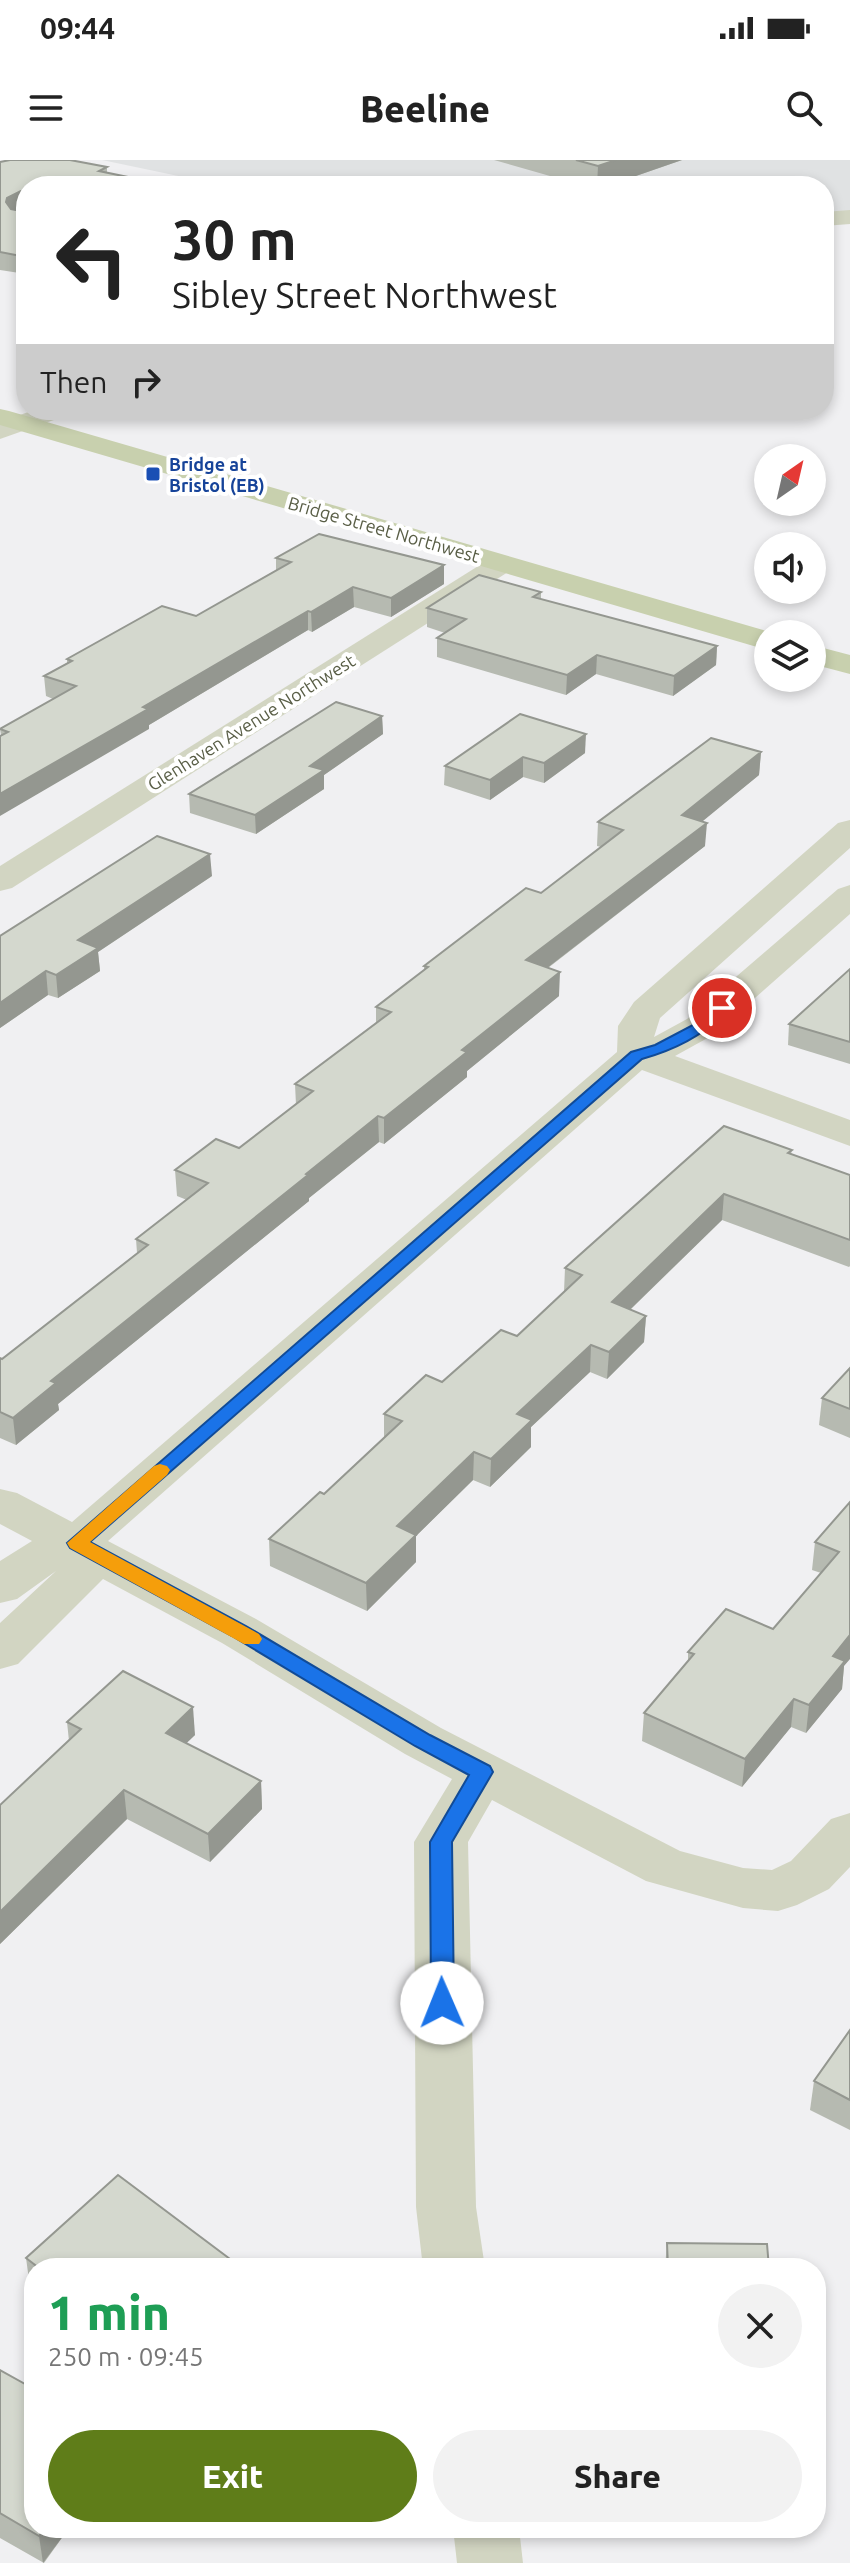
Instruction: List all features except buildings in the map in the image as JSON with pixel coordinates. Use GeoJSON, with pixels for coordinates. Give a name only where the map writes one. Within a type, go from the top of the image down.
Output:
{"type":"FeatureCollection","features":[{"type":"Feature","properties":{"kind":"main road","name":"Bridge Street Northwest"},"geometry":{"type":"LineString","coordinates":[[7,424],[754,637]]}},
{"type":"Feature","properties":{"kind":"main road"},"geometry":{"type":"LineString","coordinates":[[826,658],[850,665]]}},
{"type":"Feature","properties":{"kind":"street","name":"Glenhaven Avenue Northwest"},"geometry":{"type":"LineString","coordinates":[[0,881],[501,564]]}},
{"type":"Feature","properties":{"kind":"street"},"geometry":{"type":"LineString","coordinates":[[636,1055],[634,1038],[637,1022],[647,1010],[850,830]]}},
{"type":"Feature","properties":{"kind":"street"},"geometry":{"type":"LineString","coordinates":[[0,1587],[55,1547],[77,1543],[636,1055],[660,1049],[700,1027],[850,896]]}},
{"type":"Feature","properties":{"kind":"street"},"geometry":{"type":"LineString","coordinates":[[636,1055],[850,1134]]}},
{"type":"Feature","properties":{"kind":"street"},"geometry":{"type":"LineString","coordinates":[[0,1504],[239,1631],[423,1741],[665,1867],[743,1888],[778,1891],[810,1875],[850,1833]]}},
{"type":"Feature","properties":{"kind":"street"},"geometry":{"type":"LineString","coordinates":[[0,1652],[81,1575],[77,1543]]}},
{"type":"Feature","properties":{"kind":"street"},"geometry":{"type":"LineString","coordinates":[[453,2258],[446,2207],[441,1842],[482,1772]]}},
{"type":"Feature","properties":{"kind":"street"},"geometry":{"type":"LineString","coordinates":[[487,2538],[490,2563]]}},
{"type":"Feature","properties":{"kind":"shaded area"},"geometry":{"type":"Polygon","coordinates":[[[102,160],[850,160],[850,212],[834,213],[834,176],[178,176],[102,160]]]}},
{"type":"Feature","properties":{"kind":"slow traffic"},"geometry":{"type":"LineString","coordinates":[[160,1470],[77,1543],[251,1639]]}},
{"type":"Feature","properties":{"kind":"place","name":"Bridge at Bristol (EB)"},"geometry":{"type":"Point","coordinates":[153,474]}},
{"type":"Feature","properties":{"kind":"route"},"geometry":{"type":"LineString","coordinates":[[442,2003],[441,1842],[482,1772],[423,1741],[239,1631],[77,1543],[636,1055],[660,1049],[700,1027],[722,1008]]}}]}
